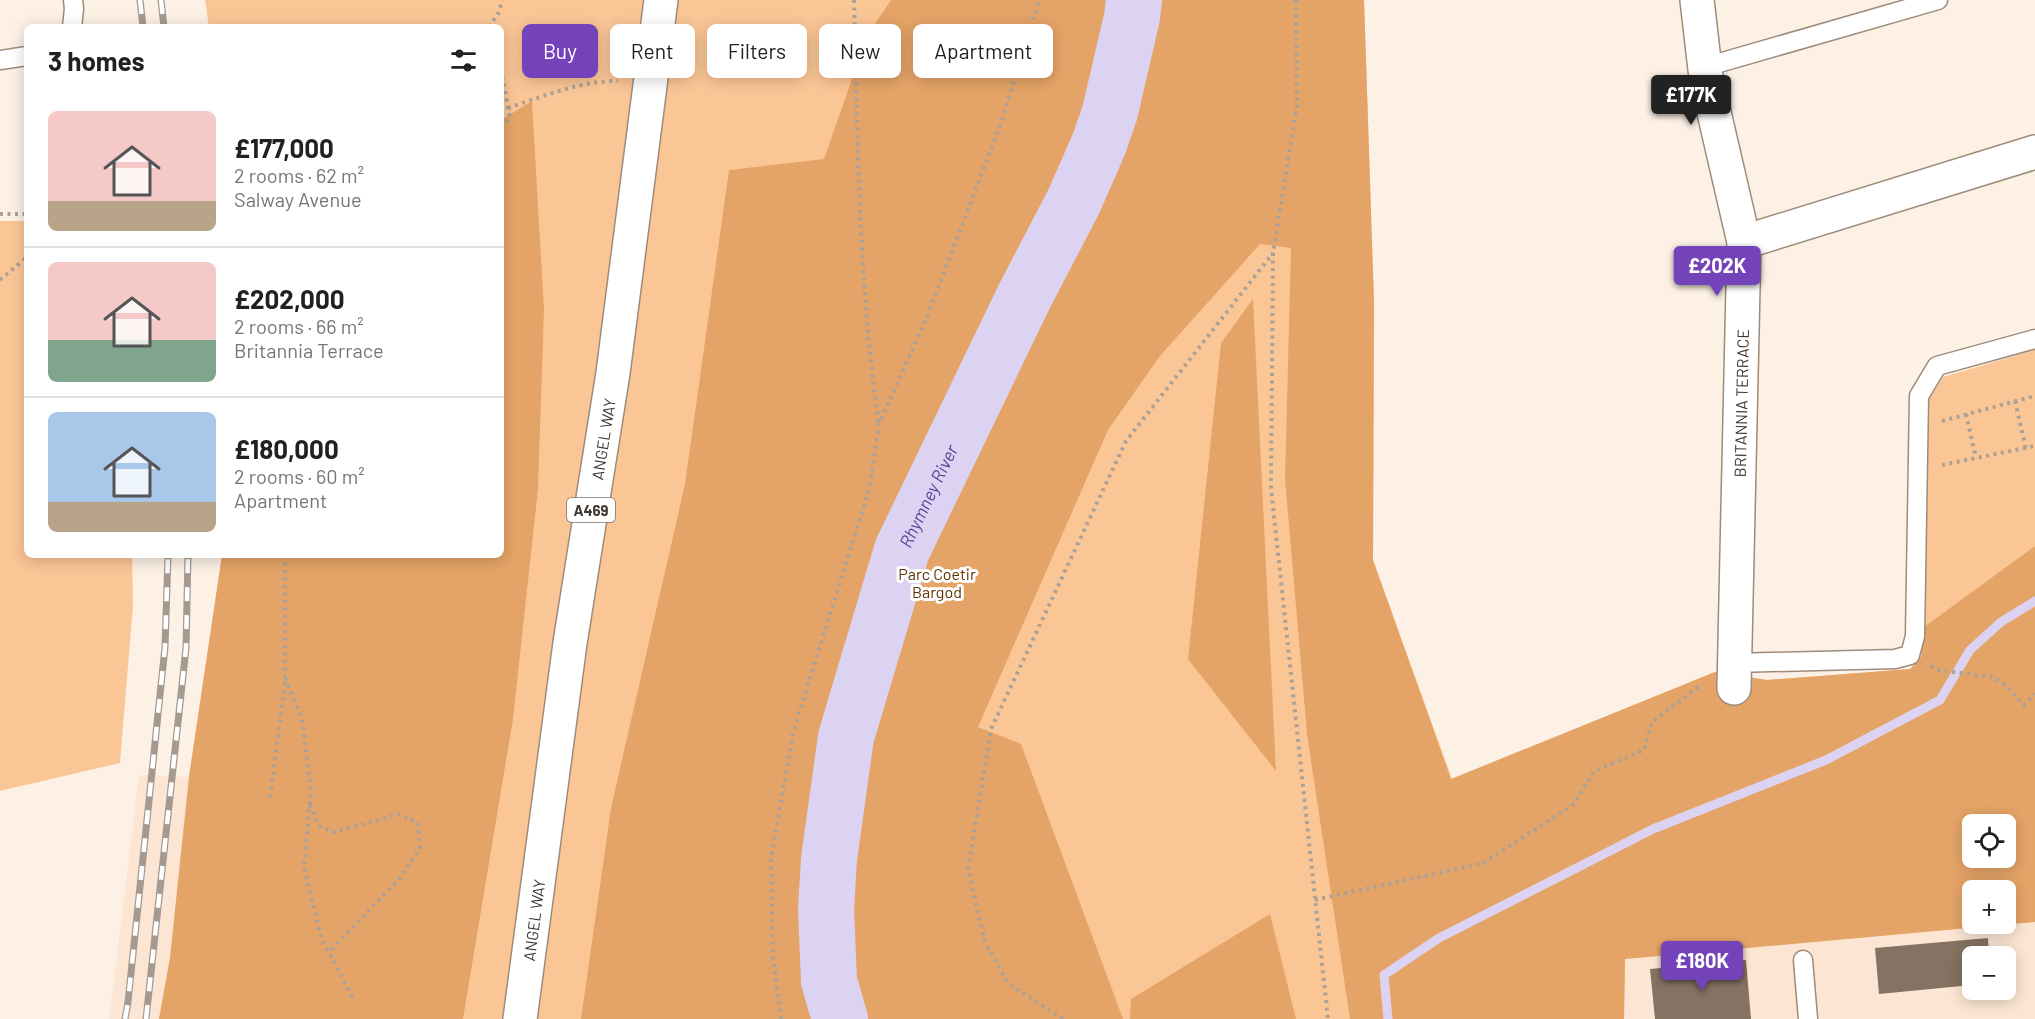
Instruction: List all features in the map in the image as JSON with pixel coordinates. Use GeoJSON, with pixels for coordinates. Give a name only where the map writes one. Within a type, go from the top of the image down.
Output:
{"type":"FeatureCollection","features":[{"type":"Feature","properties":{"kind":"main road","name":"ANGEL WAY"},"geometry":{"type":"LineString","coordinates":[[520,1019],[570,643],[614,362],[661,0]]}},
{"type":"Feature","properties":{"kind":"main road","name":"BRITANNIA TERRACE"},"geometry":{"type":"LineString","coordinates":[[1697,0],[1705,67],[1744,242],[1726,676]]}},
{"type":"Feature","properties":{"kind":"main road"},"geometry":{"type":"LineString","coordinates":[[1744,242],[2035,152]]}},
{"type":"Feature","properties":{"kind":"lane"},"geometry":{"type":"LineString","coordinates":[[72,24],[73,0]]}},
{"type":"Feature","properties":{"kind":"lane"},"geometry":{"type":"LineString","coordinates":[[1705,67],[1938,0]]}},
{"type":"Feature","properties":{"kind":"lane"},"geometry":{"type":"LineString","coordinates":[[0,60],[24,56]]}},
{"type":"Feature","properties":{"kind":"lane"},"geometry":{"type":"LineString","coordinates":[[1726,676],[1895,659],[1910,655],[1915,636],[1919,396],[1937,366],[2035,339]]}},
{"type":"Feature","properties":{"kind":"lane"},"geometry":{"type":"LineString","coordinates":[[1803,960],[1809,1019]]}},
{"type":"Feature","properties":{"kind":"path"},"geometry":{"type":"LineString","coordinates":[[492,24],[500,12],[502,0]]}},
{"type":"Feature","properties":{"kind":"path"},"geometry":{"type":"LineString","coordinates":[[854,0],[860,226],[872,372],[879,424]]}},
{"type":"Feature","properties":{"kind":"path"},"geometry":{"type":"LineString","coordinates":[[781,1019],[772,957],[771,858],[794,729],[869,490],[879,424],[927,317],[1001,123],[1040,0]]}},
{"type":"Feature","properties":{"kind":"path"},"geometry":{"type":"LineString","coordinates":[[1296,0],[1298,105],[1273,253],[1271,488],[1328,1019]]}},
{"type":"Feature","properties":{"kind":"path"},"geometry":{"type":"LineString","coordinates":[[508,108],[566,89],[606,81],[651,81]]}},
{"type":"Feature","properties":{"kind":"path"},"geometry":{"type":"LineString","coordinates":[[504,86],[510,118],[504,123]]}},
{"type":"Feature","properties":{"kind":"path"},"geometry":{"type":"LineString","coordinates":[[0,214],[24,214]]}},
{"type":"Feature","properties":{"kind":"path"},"geometry":{"type":"LineString","coordinates":[[1063,1019],[1008,983],[985,942],[969,870],[991,729],[1126,441],[1273,253]]}},
{"type":"Feature","properties":{"kind":"path"},"geometry":{"type":"LineString","coordinates":[[0,280],[24,260]]}},
{"type":"Feature","properties":{"kind":"path"},"geometry":{"type":"LineString","coordinates":[[1917,425],[1926,425],[2035,396]]}},
{"type":"Feature","properties":{"kind":"path"},"geometry":{"type":"LineString","coordinates":[[2015,401],[2026,449]]}},
{"type":"Feature","properties":{"kind":"path"},"geometry":{"type":"LineString","coordinates":[[1966,414],[1976,458]]}},
{"type":"Feature","properties":{"kind":"path"},"geometry":{"type":"LineString","coordinates":[[1917,468],[2035,446]]}},
{"type":"Feature","properties":{"kind":"path"},"geometry":{"type":"LineString","coordinates":[[270,797],[285,678],[285,558]]}},
{"type":"Feature","properties":{"kind":"path"},"geometry":{"type":"LineString","coordinates":[[1937,670],[1993,677],[2008,687],[2024,705],[2035,694]]}},
{"type":"Feature","properties":{"kind":"path"},"geometry":{"type":"LineString","coordinates":[[1315,900],[1483,862],[1574,804],[1594,771],[1644,750],[1652,722],[1726,676]]}},
{"type":"Feature","properties":{"kind":"path"},"geometry":{"type":"LineString","coordinates":[[285,678],[302,719],[311,791],[304,867],[321,937],[353,998]]}},
{"type":"Feature","properties":{"kind":"path"},"geometry":{"type":"LineString","coordinates":[[310,805],[319,826],[334,831],[399,814],[418,823],[420,848],[400,878],[329,952]]}},
{"type":"Feature","properties":{"kind":"shaded area"},"geometry":{"type":"Polygon","coordinates":[[[139,775],[189,777],[170,958],[159,1019],[109,1019],[139,775]]]}},
{"type":"Feature","properties":{"kind":"shaded area"},"geometry":{"type":"Polygon","coordinates":[[[2035,922],[2035,1019],[1624,1019],[1625,959],[1962,929],[1962,934],[2016,934],[2016,924],[2035,922]]]}},
{"type":"Feature","properties":{"kind":"green space","name":"Parc Coetir Bargod"},"geometry":{"type":"Polygon","coordinates":[[[205,0],[1364,0],[1374,303],[1373,560],[1452,779],[1715,672],[1767,680],[1911,669],[1921,657],[1924,627],[1926,405],[1943,377],[2035,350],[2035,922],[2016,924],[2016,880],[1962,880],[1962,929],[1625,959],[1624,1019],[159,1019],[170,958],[189,777],[222,558],[504,558],[504,24],[209,24],[205,0]]]}},
{"type":"Feature","properties":{"kind":"green space"},"geometry":{"type":"Polygon","coordinates":[[[891,0],[1364,0],[1374,303],[1373,560],[1451,779],[1715,672],[1767,680],[1910,669],[1921,657],[1924,627],[2035,546],[2035,922],[2016,924],[2016,880],[1962,880],[1962,929],[1625,959],[1624,1019],[1350,1019],[1307,734],[1285,479],[1291,248],[1260,244],[1160,356],[1108,430],[978,727],[1021,744],[1123,1019],[581,1019],[611,808],[685,484],[729,170],[824,159],[852,78],[901,78],[901,24],[875,24],[891,0]]]}},
{"type":"Feature","properties":{"kind":"green space"},"geometry":{"type":"Polygon","coordinates":[[[532,101],[544,310],[538,489],[513,719],[463,1019],[159,1019],[170,958],[189,777],[222,558],[504,558],[504,118],[532,101]]]}},
{"type":"Feature","properties":{"kind":"green space"},"geometry":{"type":"Polygon","coordinates":[[[0,221],[24,221],[24,558],[132,558],[133,605],[120,763],[0,791],[0,221]]]}},
{"type":"Feature","properties":{"kind":"green space"},"geometry":{"type":"Polygon","coordinates":[[[1253,299],[1276,771],[1188,659],[1221,343],[1253,299]]]}},
{"type":"Feature","properties":{"kind":"green space"},"geometry":{"type":"Polygon","coordinates":[[[1270,914],[1296,1019],[1130,1019],[1131,999],[1270,914]]]}},
{"type":"Feature","properties":{"kind":"building"},"geometry":{"type":"Polygon","coordinates":[[[1988,938],[1988,946],[1962,946],[1962,986],[1879,994],[1875,948],[1988,938]]]}},
{"type":"Feature","properties":{"kind":"building"},"geometry":{"type":"Polygon","coordinates":[[[1746,960],[1751,1019],[1655,1019],[1650,969],[1746,960]]]}},
{"type":"Feature","properties":{"kind":"waterway","name":"Rhymney River"},"geometry":{"type":"LineString","coordinates":[[840,1019],[829,981],[826,909],[829,859],[846,737],[902,550],[1024,297],[1074,201],[1099,144],[1110,112],[1134,0]]}},
{"type":"Feature","properties":{"kind":"waterway"},"geometry":{"type":"LineString","coordinates":[[1388,1019],[1384,975],[1439,938],[1653,829],[1826,760],[1940,700],[1970,650],[2001,622],[2035,601]]}},
{"type":"Feature","properties":{"kind":"railway"},"geometry":{"type":"LineString","coordinates":[[140,0],[143,24]]}},
{"type":"Feature","properties":{"kind":"railway"},"geometry":{"type":"LineString","coordinates":[[161,0],[164,24]]}},
{"type":"Feature","properties":{"kind":"railway"},"geometry":{"type":"LineString","coordinates":[[125,1019],[165,647],[168,558]]}},
{"type":"Feature","properties":{"kind":"railway"},"geometry":{"type":"LineString","coordinates":[[146,1019],[186,648],[188,558]]}}]}
